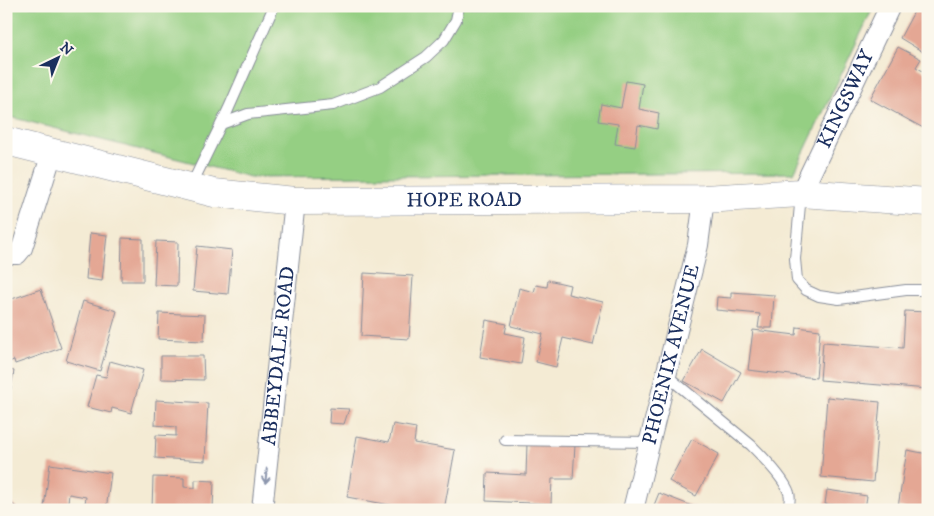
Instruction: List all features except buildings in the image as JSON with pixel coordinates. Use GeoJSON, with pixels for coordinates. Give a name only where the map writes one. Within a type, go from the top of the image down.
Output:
{"type":"FeatureCollection","features":[{"type":"Feature","properties":{"kind":"main road","name":"HOPE ROAD"},"geometry":{"type":"LineString","coordinates":[[6,141],[214,193],[295,201],[704,199],[801,193],[928,202]]}},
{"type":"Feature","properties":{"kind":"street","name":"KINGSWAY"},"geometry":{"type":"LineString","coordinates":[[801,193],[890,6]]}},
{"type":"Feature","properties":{"kind":"street"},"geometry":{"type":"LineString","coordinates":[[6,254],[16,254],[22,248],[52,153]]}},
{"type":"Feature","properties":{"kind":"street","name":"PHOENIX AVENUE"},"geometry":{"type":"LineString","coordinates":[[633,510],[698,245],[704,199]]}},
{"type":"Feature","properties":{"kind":"street","name":"ABBEYDALE ROAD"},"geometry":{"type":"LineString","coordinates":[[262,510],[295,201]]}},
{"type":"Feature","properties":{"kind":"lane"},"geometry":{"type":"LineString","coordinates":[[191,187],[274,6]]}},
{"type":"Feature","properties":{"kind":"lane"},"geometry":{"type":"LineString","coordinates":[[221,124],[248,114],[333,105],[380,87],[426,57],[444,40],[456,20],[459,6]]}},
{"type":"Feature","properties":{"kind":"lane"},"geometry":{"type":"LineString","coordinates":[[801,193],[794,259],[796,280],[806,290],[819,296],[839,299],[906,290],[928,290]]}},
{"type":"Feature","properties":{"kind":"lane"},"geometry":{"type":"LineString","coordinates":[[666,375],[763,457],[783,482],[790,495],[788,510]]}},
{"type":"Feature","properties":{"kind":"lane"},"geometry":{"type":"LineString","coordinates":[[505,440],[649,442]]}},
{"type":"Feature","properties":{"kind":"green space"},"geometry":{"type":"Polygon","coordinates":[[[6,6],[874,6],[794,173],[250,177],[6,116],[6,6]]]}}]}
